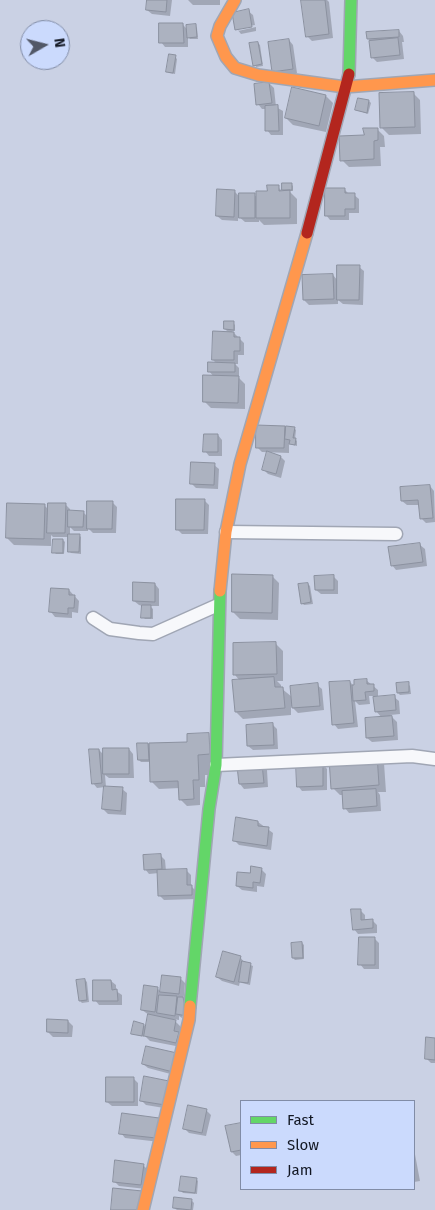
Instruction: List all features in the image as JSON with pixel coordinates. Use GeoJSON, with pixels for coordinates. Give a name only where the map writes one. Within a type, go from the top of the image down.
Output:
{"type":"FeatureCollection","features":[{"type":"Feature","properties":{"kind":"street"},"geometry":{"type":"LineString","coordinates":[[235,0],[220,26],[217,36],[226,57],[235,68],[258,75],[345,87],[435,80]]}},
{"type":"Feature","properties":{"kind":"street"},"geometry":{"type":"LineString","coordinates":[[144,1210],[189,1020],[209,809],[216,765],[218,605],[226,532],[240,464],[310,222],[350,69],[351,0]]}},
{"type":"Feature","properties":{"kind":"street"},"geometry":{"type":"LineString","coordinates":[[226,532],[396,534]]}},
{"type":"Feature","properties":{"kind":"street"},"geometry":{"type":"LineString","coordinates":[[93,618],[110,629],[139,634],[153,634],[218,605]]}},
{"type":"Feature","properties":{"kind":"street"},"geometry":{"type":"LineString","coordinates":[[216,765],[412,756],[435,759]]}},
{"type":"Feature","properties":{"kind":"building"},"geometry":{"type":"Polygon","coordinates":[[[147,0],[167,0],[166,12],[146,10],[147,0]]]}},
{"type":"Feature","properties":{"kind":"building"},"geometry":{"type":"Polygon","coordinates":[[[301,0],[325,0],[329,34],[306,37],[301,0]]]}},
{"type":"Feature","properties":{"kind":"building"},"geometry":{"type":"Polygon","coordinates":[[[249,9],[252,27],[235,30],[232,13],[249,9]]]}},
{"type":"Feature","properties":{"kind":"building"},"geometry":{"type":"Polygon","coordinates":[[[159,23],[183,23],[184,43],[159,43],[159,23]]]}},
{"type":"Feature","properties":{"kind":"building"},"geometry":{"type":"Polygon","coordinates":[[[196,24],[197,37],[187,38],[186,25],[196,24]]]}},
{"type":"Feature","properties":{"kind":"building"},"geometry":{"type":"Polygon","coordinates":[[[399,30],[399,37],[367,39],[366,32],[399,30]]]}},
{"type":"Feature","properties":{"kind":"building"},"geometry":{"type":"Polygon","coordinates":[[[398,38],[400,55],[371,58],[369,41],[398,38]]]}},
{"type":"Feature","properties":{"kind":"building"},"geometry":{"type":"Polygon","coordinates":[[[289,39],[293,69],[272,72],[268,42],[289,39]]]}},
{"type":"Feature","properties":{"kind":"building"},"geometry":{"type":"Polygon","coordinates":[[[258,42],[262,64],[253,66],[249,43],[258,42]]]}},
{"type":"Feature","properties":{"kind":"building"},"geometry":{"type":"Polygon","coordinates":[[[169,54],[176,55],[173,73],[166,72],[169,54]]]}},
{"type":"Feature","properties":{"kind":"building"},"geometry":{"type":"Polygon","coordinates":[[[269,82],[272,103],[256,105],[254,84],[269,82]]]}},
{"type":"Feature","properties":{"kind":"building"},"geometry":{"type":"Polygon","coordinates":[[[292,87],[326,95],[319,126],[285,118],[292,87]]]}},
{"type":"Feature","properties":{"kind":"building"},"geometry":{"type":"Polygon","coordinates":[[[414,92],[415,127],[380,128],[379,93],[414,92]]]}},
{"type":"Feature","properties":{"kind":"building"},"geometry":{"type":"Polygon","coordinates":[[[358,98],[369,100],[367,113],[355,110],[358,98]]]}},
{"type":"Feature","properties":{"kind":"building"},"geometry":{"type":"Polygon","coordinates":[[[278,105],[279,131],[265,131],[265,106],[278,105]]]}},
{"type":"Feature","properties":{"kind":"building"},"geometry":{"type":"Polygon","coordinates":[[[363,128],[378,128],[378,140],[374,141],[374,159],[340,161],[339,136],[364,135],[363,128]]]}},
{"type":"Feature","properties":{"kind":"building"},"geometry":{"type":"Polygon","coordinates":[[[282,183],[292,183],[292,190],[282,190],[282,183]]]}},
{"type":"Feature","properties":{"kind":"building"},"geometry":{"type":"Polygon","coordinates":[[[267,185],[279,185],[279,191],[290,190],[290,218],[256,218],[256,191],[267,191],[267,185]]]}},
{"type":"Feature","properties":{"kind":"building"},"geometry":{"type":"Polygon","coordinates":[[[325,188],[345,188],[345,193],[355,193],[355,209],[345,209],[345,216],[325,216],[325,188]]]}},
{"type":"Feature","properties":{"kind":"building"},"geometry":{"type":"Polygon","coordinates":[[[217,189],[235,190],[234,217],[216,216],[217,189]]]}},
{"type":"Feature","properties":{"kind":"building"},"geometry":{"type":"Polygon","coordinates":[[[239,193],[255,193],[255,218],[239,218],[239,193]]]}},
{"type":"Feature","properties":{"kind":"building"},"geometry":{"type":"Polygon","coordinates":[[[337,265],[360,265],[359,300],[337,300],[337,265]]]}},
{"type":"Feature","properties":{"kind":"building"},"geometry":{"type":"Polygon","coordinates":[[[333,274],[334,299],[303,300],[302,275],[333,274]]]}},
{"type":"Feature","properties":{"kind":"building"},"geometry":{"type":"Polygon","coordinates":[[[224,321],[234,321],[234,330],[224,329],[224,321]]]}},
{"type":"Feature","properties":{"kind":"building"},"geometry":{"type":"Polygon","coordinates":[[[213,331],[234,332],[234,337],[240,337],[240,351],[234,351],[234,360],[212,360],[213,331]]]}},
{"type":"Feature","properties":{"kind":"building"},"geometry":{"type":"Polygon","coordinates":[[[208,362],[235,363],[235,372],[208,372],[208,362]]]}},
{"type":"Feature","properties":{"kind":"building"},"geometry":{"type":"Polygon","coordinates":[[[203,375],[239,376],[238,403],[203,402],[203,375]]]}},
{"type":"Feature","properties":{"kind":"building"},"geometry":{"type":"Polygon","coordinates":[[[256,425],[285,426],[284,448],[256,448],[256,425]]]}},
{"type":"Feature","properties":{"kind":"building"},"geometry":{"type":"Polygon","coordinates":[[[286,426],[295,427],[293,438],[296,438],[295,445],[289,444],[290,440],[285,439],[286,426]]]}},
{"type":"Feature","properties":{"kind":"building"},"geometry":{"type":"Polygon","coordinates":[[[204,434],[218,434],[218,452],[203,452],[204,434]]]}},
{"type":"Feature","properties":{"kind":"building"},"geometry":{"type":"Polygon","coordinates":[[[267,451],[281,456],[276,474],[262,470],[267,451]]]}},
{"type":"Feature","properties":{"kind":"building"},"geometry":{"type":"Polygon","coordinates":[[[191,462],[215,463],[214,485],[190,484],[191,462]]]}},
{"type":"Feature","properties":{"kind":"building"},"geometry":{"type":"Polygon","coordinates":[[[430,485],[433,518],[420,519],[418,500],[401,501],[400,487],[430,485]]]}},
{"type":"Feature","properties":{"kind":"building"},"geometry":{"type":"Polygon","coordinates":[[[176,499],[205,499],[204,530],[176,530],[176,499]]]}},
{"type":"Feature","properties":{"kind":"building"},"geometry":{"type":"Polygon","coordinates":[[[87,501],[113,501],[112,529],[87,529],[87,501]]]}},
{"type":"Feature","properties":{"kind":"building"},"geometry":{"type":"Polygon","coordinates":[[[7,503],[45,504],[44,539],[6,538],[7,503]]]}},
{"type":"Feature","properties":{"kind":"building"},"geometry":{"type":"Polygon","coordinates":[[[48,503],[66,503],[65,533],[47,533],[48,503]]]}},
{"type":"Feature","properties":{"kind":"building"},"geometry":{"type":"Polygon","coordinates":[[[68,510],[84,511],[83,527],[68,527],[68,510]]]}},
{"type":"Feature","properties":{"kind":"building"},"geometry":{"type":"Polygon","coordinates":[[[68,534],[80,534],[79,552],[68,552],[68,534]]]}},
{"type":"Feature","properties":{"kind":"building"},"geometry":{"type":"Polygon","coordinates":[[[53,539],[63,539],[63,553],[52,553],[53,539]]]}},
{"type":"Feature","properties":{"kind":"building"},"geometry":{"type":"Polygon","coordinates":[[[420,543],[423,562],[391,566],[388,547],[420,543]]]}},
{"type":"Feature","properties":{"kind":"building"},"geometry":{"type":"Polygon","coordinates":[[[232,574],[273,575],[272,613],[232,612],[232,574]]]}},
{"type":"Feature","properties":{"kind":"building"},"geometry":{"type":"Polygon","coordinates":[[[334,575],[334,590],[315,590],[314,576],[334,575]]]}},
{"type":"Feature","properties":{"kind":"building"},"geometry":{"type":"Polygon","coordinates":[[[133,582],[155,583],[155,602],[133,601],[133,582]]]}},
{"type":"Feature","properties":{"kind":"building"},"geometry":{"type":"Polygon","coordinates":[[[308,583],[311,602],[301,604],[298,584],[308,583]]]}},
{"type":"Feature","properties":{"kind":"building"},"geometry":{"type":"Polygon","coordinates":[[[51,588],[69,589],[69,595],[75,595],[74,608],[68,608],[68,614],[49,612],[51,588]]]}},
{"type":"Feature","properties":{"kind":"building"},"geometry":{"type":"Polygon","coordinates":[[[142,605],[151,605],[151,618],[141,618],[142,605]]]}},
{"type":"Feature","properties":{"kind":"building"},"geometry":{"type":"Polygon","coordinates":[[[276,642],[277,674],[233,675],[233,643],[276,642]]]}},
{"type":"Feature","properties":{"kind":"building"},"geometry":{"type":"Polygon","coordinates":[[[274,677],[275,687],[283,687],[285,708],[235,712],[232,680],[274,677]]]}},
{"type":"Feature","properties":{"kind":"building"},"geometry":{"type":"Polygon","coordinates":[[[367,679],[367,684],[374,684],[374,691],[365,692],[366,700],[353,701],[352,685],[354,685],[354,680],[367,679]]]}},
{"type":"Feature","properties":{"kind":"building"},"geometry":{"type":"Polygon","coordinates":[[[350,681],[354,723],[332,725],[329,682],[350,681]]]}},
{"type":"Feature","properties":{"kind":"building"},"geometry":{"type":"Polygon","coordinates":[[[409,682],[409,692],[397,693],[396,683],[409,682]]]}},
{"type":"Feature","properties":{"kind":"building"},"geometry":{"type":"Polygon","coordinates":[[[318,683],[320,706],[292,708],[290,686],[318,683]]]}},
{"type":"Feature","properties":{"kind":"building"},"geometry":{"type":"Polygon","coordinates":[[[395,695],[396,710],[375,712],[373,697],[395,695]]]}},
{"type":"Feature","properties":{"kind":"building"},"geometry":{"type":"Polygon","coordinates":[[[392,716],[394,736],[366,738],[365,718],[392,716]]]}},
{"type":"Feature","properties":{"kind":"building"},"geometry":{"type":"Polygon","coordinates":[[[273,723],[274,745],[247,746],[246,725],[273,723]]]}},
{"type":"Feature","properties":{"kind":"building"},"geometry":{"type":"Polygon","coordinates":[[[209,733],[210,754],[198,755],[199,780],[193,780],[194,799],[179,800],[178,781],[150,782],[149,743],[187,742],[187,734],[209,733]]]}},
{"type":"Feature","properties":{"kind":"building"},"geometry":{"type":"Polygon","coordinates":[[[137,743],[148,743],[149,760],[138,760],[137,743]]]}},
{"type":"Feature","properties":{"kind":"building"},"geometry":{"type":"Polygon","coordinates":[[[103,748],[129,748],[129,774],[103,774],[103,748]]]}},
{"type":"Feature","properties":{"kind":"building"},"geometry":{"type":"Polygon","coordinates":[[[89,749],[99,749],[102,783],[92,784],[89,749]]]}},
{"type":"Feature","properties":{"kind":"building"},"geometry":{"type":"Polygon","coordinates":[[[377,754],[379,785],[331,789],[329,758],[377,754]]]}},
{"type":"Feature","properties":{"kind":"building"},"geometry":{"type":"Polygon","coordinates":[[[296,763],[323,763],[323,786],[297,787],[296,763]]]}},
{"type":"Feature","properties":{"kind":"building"},"geometry":{"type":"Polygon","coordinates":[[[262,764],[264,783],[239,784],[237,766],[262,764]]]}},
{"type":"Feature","properties":{"kind":"building"},"geometry":{"type":"Polygon","coordinates":[[[104,786],[123,787],[121,811],[102,809],[104,786]]]}},
{"type":"Feature","properties":{"kind":"building"},"geometry":{"type":"Polygon","coordinates":[[[376,789],[377,806],[343,809],[342,791],[376,789]]]}},
{"type":"Feature","properties":{"kind":"building"},"geometry":{"type":"Polygon","coordinates":[[[236,817],[258,821],[258,826],[269,827],[267,846],[233,841],[236,817]]]}},
{"type":"Feature","properties":{"kind":"building"},"geometry":{"type":"Polygon","coordinates":[[[161,854],[162,869],[144,870],[143,855],[161,854]]]}},
{"type":"Feature","properties":{"kind":"building"},"geometry":{"type":"Polygon","coordinates":[[[251,866],[262,868],[260,883],[253,882],[253,888],[236,886],[237,872],[250,873],[251,866]]]}},
{"type":"Feature","properties":{"kind":"building"},"geometry":{"type":"Polygon","coordinates":[[[187,869],[187,885],[192,885],[192,895],[158,896],[157,870],[187,869]]]}},
{"type":"Feature","properties":{"kind":"building"},"geometry":{"type":"Polygon","coordinates":[[[351,909],[361,909],[361,920],[373,919],[373,928],[353,930],[351,909]]]}},
{"type":"Feature","properties":{"kind":"building"},"geometry":{"type":"Polygon","coordinates":[[[359,937],[375,937],[375,965],[358,965],[359,937]]]}},
{"type":"Feature","properties":{"kind":"building"},"geometry":{"type":"Polygon","coordinates":[[[302,942],[303,958],[292,958],[291,943],[302,942]]]}},
{"type":"Feature","properties":{"kind":"building"},"geometry":{"type":"Polygon","coordinates":[[[223,951],[241,956],[234,982],[216,977],[223,951]]]}},
{"type":"Feature","properties":{"kind":"building"},"geometry":{"type":"Polygon","coordinates":[[[242,961],[251,963],[248,983],[239,982],[242,961]]]}},
{"type":"Feature","properties":{"kind":"building"},"geometry":{"type":"Polygon","coordinates":[[[162,975],[181,977],[179,994],[160,992],[162,975]]]}},
{"type":"Feature","properties":{"kind":"building"},"geometry":{"type":"Polygon","coordinates":[[[85,979],[87,1000],[79,1001],[76,980],[85,979]]]}},
{"type":"Feature","properties":{"kind":"building"},"geometry":{"type":"Polygon","coordinates":[[[93,980],[111,980],[112,990],[117,989],[118,1001],[93,1001],[93,980]]]}},
{"type":"Feature","properties":{"kind":"building"},"geometry":{"type":"Polygon","coordinates":[[[144,985],[158,987],[155,1012],[141,1010],[144,985]]]}},
{"type":"Feature","properties":{"kind":"building"},"geometry":{"type":"Polygon","coordinates":[[[159,995],[177,996],[175,1016],[157,1013],[159,995]]]}},
{"type":"Feature","properties":{"kind":"building"},"geometry":{"type":"Polygon","coordinates":[[[178,997],[183,997],[187,1016],[176,1014],[178,997]]]}},
{"type":"Feature","properties":{"kind":"building"},"geometry":{"type":"Polygon","coordinates":[[[148,1014],[176,1020],[174,1031],[179,1032],[176,1043],[144,1036],[148,1014]]]}},
{"type":"Feature","properties":{"kind":"building"},"geometry":{"type":"Polygon","coordinates":[[[47,1019],[68,1020],[68,1033],[47,1032],[47,1019]]]}},
{"type":"Feature","properties":{"kind":"building"},"geometry":{"type":"Polygon","coordinates":[[[134,1021],[144,1024],[142,1036],[131,1034],[134,1021]]]}},
{"type":"Feature","properties":{"kind":"building"},"geometry":{"type":"Polygon","coordinates":[[[426,1037],[435,1038],[435,1060],[425,1059],[426,1037]]]}},
{"type":"Feature","properties":{"kind":"building"},"geometry":{"type":"Polygon","coordinates":[[[146,1046],[177,1053],[173,1072],[142,1064],[146,1046]]]}},
{"type":"Feature","properties":{"kind":"building"},"geometry":{"type":"Polygon","coordinates":[[[144,1076],[169,1081],[165,1105],[140,1101],[144,1076]]]}},
{"type":"Feature","properties":{"kind":"building"},"geometry":{"type":"Polygon","coordinates":[[[106,1077],[134,1077],[134,1102],[106,1102],[106,1077]]]}},
{"type":"Feature","properties":{"kind":"building"},"geometry":{"type":"Polygon","coordinates":[[[188,1105],[207,1109],[202,1133],[183,1129],[188,1105]]]}},
{"type":"Feature","properties":{"kind":"building"},"geometry":{"type":"Polygon","coordinates":[[[122,1113],[159,1118],[156,1138],[119,1134],[122,1113]]]}},
{"type":"Feature","properties":{"kind":"building"},"geometry":{"type":"Polygon","coordinates":[[[240,1123],[240,1150],[231,1152],[225,1126],[240,1123]]]}},
{"type":"Feature","properties":{"kind":"building"},"geometry":{"type":"Polygon","coordinates":[[[115,1160],[144,1164],[141,1185],[113,1182],[115,1160]]]}},
{"type":"Feature","properties":{"kind":"building"},"geometry":{"type":"Polygon","coordinates":[[[181,1176],[197,1178],[195,1193],[179,1191],[181,1176]]]}},
{"type":"Feature","properties":{"kind":"building"},"geometry":{"type":"Polygon","coordinates":[[[113,1188],[142,1191],[140,1210],[111,1210],[113,1188]]]}},
{"type":"Feature","properties":{"kind":"building"},"geometry":{"type":"Polygon","coordinates":[[[174,1197],[192,1199],[191,1210],[173,1208],[174,1197]]]}},
{"type":"Feature","properties":{"kind":"traffic: fast"},"geometry":{"type":"LineString","coordinates":[[349,74],[351,0]]}},
{"type":"Feature","properties":{"kind":"traffic: fast"},"geometry":{"type":"LineString","coordinates":[[190,1006],[209,809],[216,765],[220,591]]}},
{"type":"Feature","properties":{"kind":"traffic: slow"},"geometry":{"type":"LineString","coordinates":[[235,0],[220,26],[217,36],[226,57],[235,68],[258,75],[345,87],[435,80]]}},
{"type":"Feature","properties":{"kind":"traffic: slow"},"geometry":{"type":"LineString","coordinates":[[220,591],[226,532],[240,464],[307,233]]}},
{"type":"Feature","properties":{"kind":"traffic: slow"},"geometry":{"type":"LineString","coordinates":[[143,1210],[189,1020],[190,1006]]}},
{"type":"Feature","properties":{"kind":"traffic: jam"},"geometry":{"type":"LineString","coordinates":[[307,233],[349,74]]}}]}
